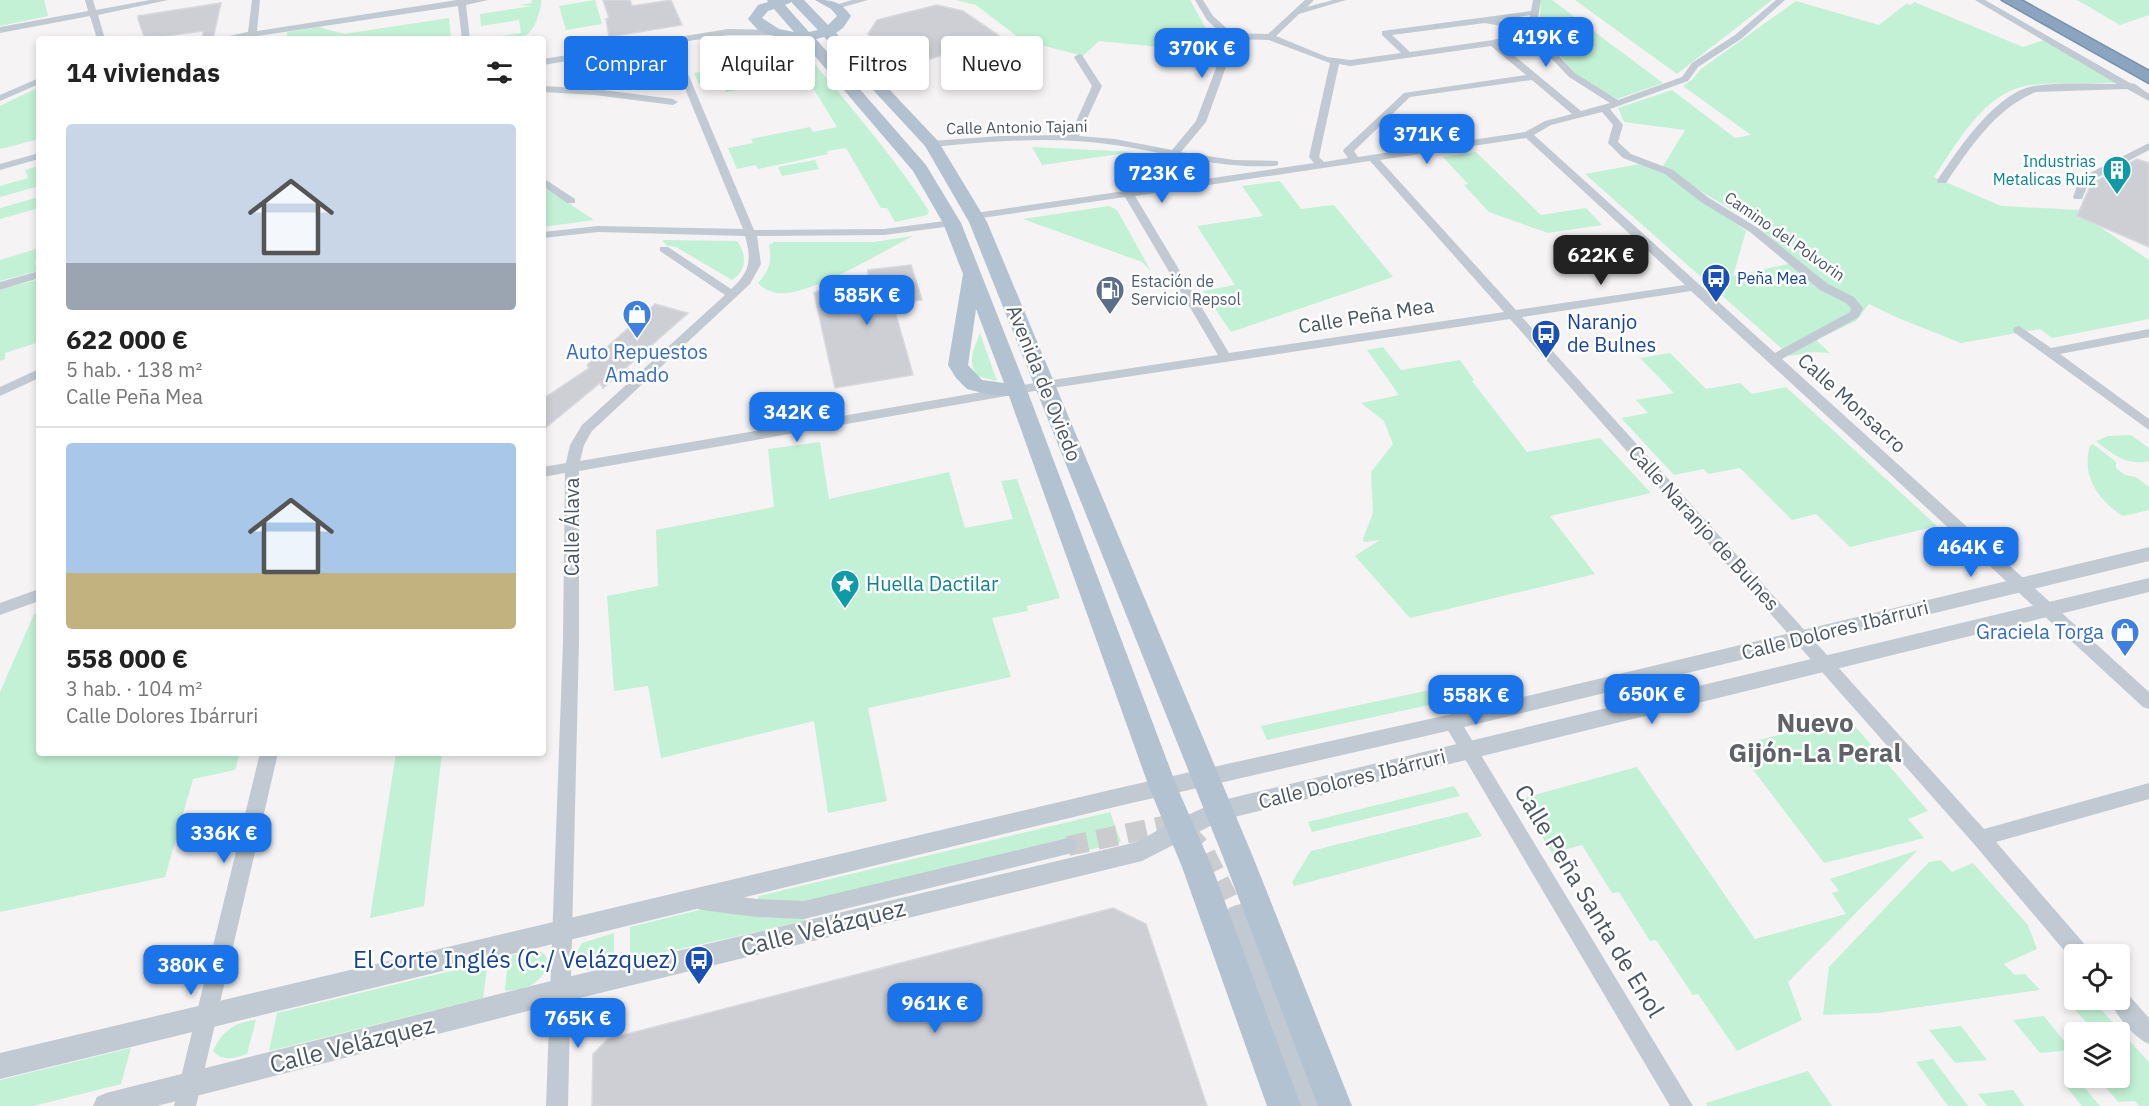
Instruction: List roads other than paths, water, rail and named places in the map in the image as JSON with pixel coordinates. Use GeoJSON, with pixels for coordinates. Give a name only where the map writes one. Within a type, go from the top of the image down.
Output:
{"type":"FeatureCollection","features":[{"type":"Feature","properties":{"kind":"highway"},"geometry":{"type":"LineString","coordinates":[[2010,0],[2149,78]]}},
{"type":"Feature","properties":{"kind":"highway"},"geometry":{"type":"LineString","coordinates":[[2034,0],[2149,63]]}},
{"type":"Feature","properties":{"kind":"main road","name":"Avenida de Oviedo"},"geometry":{"type":"LineString","coordinates":[[796,0],[829,36]]}},
{"type":"Feature","properties":{"kind":"main road"},"geometry":{"type":"LineString","coordinates":[[826,1],[844,16],[832,36]]}},
{"type":"Feature","properties":{"kind":"main road","name":"Avenida de Oviedo"},"geometry":{"type":"LineString","coordinates":[[772,6],[806,36]]}},
{"type":"Feature","properties":{"kind":"main road"},"geometry":{"type":"LineString","coordinates":[[772,6],[760,26],[769,32],[806,36]]}},
{"type":"Feature","properties":{"kind":"main road","name":"Avenida de Oviedo"},"geometry":{"type":"LineString","coordinates":[[815,46],[920,169],[952,223],[1017,390],[1163,787],[1182,828],[1284,1106]]}},
{"type":"Feature","properties":{"kind":"main road","name":"Avenida de Oviedo"},"geometry":{"type":"LineString","coordinates":[[881,90],[932,144],[975,216],[1219,811],[1335,1106]]}},
{"type":"Feature","properties":{"kind":"main road","name":"Avenida de Oviedo"},"geometry":{"type":"LineString","coordinates":[[972,273],[958,365],[964,378],[975,385],[1017,390]]}},
{"type":"Feature","properties":{"kind":"street"},"geometry":{"type":"LineString","coordinates":[[89,0],[99,36]]}},
{"type":"Feature","properties":{"kind":"street"},"geometry":{"type":"LineString","coordinates":[[0,30],[164,0]]}},
{"type":"Feature","properties":{"kind":"street"},"geometry":{"type":"LineString","coordinates":[[252,33],[256,0]]}},
{"type":"Feature","properties":{"kind":"street"},"geometry":{"type":"LineString","coordinates":[[236,36],[484,0]]}},
{"type":"Feature","properties":{"kind":"street"},"geometry":{"type":"LineString","coordinates":[[826,1],[864,0]]}},
{"type":"Feature","properties":{"kind":"street"},"geometry":{"type":"LineString","coordinates":[[1212,0],[1201,4],[1232,36],[1270,37],[1335,62],[1350,63],[1493,43],[1510,40],[1515,36],[1515,33],[1504,24],[1485,20]]}},
{"type":"Feature","properties":{"kind":"street"},"geometry":{"type":"LineString","coordinates":[[1270,37],[1310,0]]}},
{"type":"Feature","properties":{"kind":"street"},"geometry":{"type":"LineString","coordinates":[[1297,12],[1342,0]]}},
{"type":"Feature","properties":{"kind":"street"},"geometry":{"type":"LineString","coordinates":[[1537,0],[1532,29],[1536,37],[1572,75],[1617,103]]}},
{"type":"Feature","properties":{"kind":"street"},"geometry":{"type":"LineString","coordinates":[[975,216],[1129,194],[1318,162],[1356,161],[1528,135],[1548,123],[1604,108],[1685,79],[1695,65],[1738,37],[1781,0]]}},
{"type":"Feature","properties":{"kind":"street"},"geometry":{"type":"LineString","coordinates":[[1979,0],[2132,86],[2149,98]]}},
{"type":"Feature","properties":{"kind":"street"},"geometry":{"type":"LineString","coordinates":[[461,2],[466,36]]}},
{"type":"Feature","properties":{"kind":"street"},"geometry":{"type":"LineString","coordinates":[[728,32],[772,6]]}},
{"type":"Feature","properties":{"kind":"street"},"geometry":{"type":"LineString","coordinates":[[1408,55],[1385,33],[1528,13]]}},
{"type":"Feature","properties":{"kind":"street"},"geometry":{"type":"LineString","coordinates":[[688,39],[728,32],[769,32]]}},
{"type":"Feature","properties":{"kind":"street"},"geometry":{"type":"LineString","coordinates":[[1175,153],[1201,122],[1232,36]]}},
{"type":"Feature","properties":{"kind":"street"},"geometry":{"type":"LineString","coordinates":[[1493,43],[1580,115]]}},
{"type":"Feature","properties":{"kind":"street"},"geometry":{"type":"LineString","coordinates":[[1073,139],[1097,86],[1079,57]]}},
{"type":"Feature","properties":{"kind":"street"},"geometry":{"type":"LineString","coordinates":[[546,62],[564,59]]}},
{"type":"Feature","properties":{"kind":"street"},"geometry":{"type":"LineString","coordinates":[[1318,162],[1335,62]]}},
{"type":"Feature","properties":{"kind":"street"},"geometry":{"type":"LineString","coordinates":[[1356,161],[1348,151],[1407,95],[1535,77]]}},
{"type":"Feature","properties":{"kind":"street"},"geometry":{"type":"LineString","coordinates":[[0,98],[36,82]]}},
{"type":"Feature","properties":{"kind":"street","name":"Calle Álava"},"geometry":{"type":"LineString","coordinates":[[557,1106],[571,641],[572,466],[577,445],[587,428],[746,282],[757,266],[757,257],[750,233],[688,85]]}},
{"type":"Feature","properties":{"kind":"street"},"geometry":{"type":"LineString","coordinates":[[1942,181],[1966,145],[2020,93],[2034,89],[2132,86]]}},
{"type":"Feature","properties":{"kind":"street"},"geometry":{"type":"LineString","coordinates":[[546,89],[673,102]]}},
{"type":"Feature","properties":{"kind":"street","name":"Camino del Polvorin"},"geometry":{"type":"LineString","coordinates":[[1604,108],[1618,126],[1613,143],[1618,149],[1627,156],[1669,172],[1705,200],[1754,230],[1824,287],[1850,300],[1857,308],[1855,314],[1847,320],[1812,335],[1773,359]]}},
{"type":"Feature","properties":{"kind":"street","name":"Calle Monsacro"},"geometry":{"type":"LineString","coordinates":[[1528,135],[2149,702]]}},
{"type":"Feature","properties":{"kind":"street","name":"Calle Antonio Tajani"},"geometry":{"type":"LineString","coordinates":[[932,144],[1073,139],[1117,143],[1248,165],[1318,162]]}},
{"type":"Feature","properties":{"kind":"street"},"geometry":{"type":"LineString","coordinates":[[2078,197],[2084,180],[2149,146]]}},
{"type":"Feature","properties":{"kind":"street"},"geometry":{"type":"LineString","coordinates":[[0,167],[36,157]]}},
{"type":"Feature","properties":{"kind":"street","name":"Calle Naranjo de Bulnes"},"geometry":{"type":"LineString","coordinates":[[1373,158],[1981,838],[2071,944]]}},
{"type":"Feature","properties":{"kind":"street"},"geometry":{"type":"LineString","coordinates":[[546,183],[572,201]]}},
{"type":"Feature","properties":{"kind":"street"},"geometry":{"type":"LineString","coordinates":[[1129,194],[1225,357]]}},
{"type":"Feature","properties":{"kind":"street"},"geometry":{"type":"LineString","coordinates":[[546,234],[573,230],[750,233],[884,232],[952,223]]}},
{"type":"Feature","properties":{"kind":"street"},"geometry":{"type":"LineString","coordinates":[[664,249],[732,295]]}},
{"type":"Feature","properties":{"kind":"street"},"geometry":{"type":"LineString","coordinates":[[0,285],[36,275]]}},
{"type":"Feature","properties":{"kind":"street","name":"Calle Peña Mea"},"geometry":{"type":"LineString","coordinates":[[546,471],[1046,385],[1693,287]]}},
{"type":"Feature","properties":{"kind":"street"},"geometry":{"type":"LineString","coordinates":[[2019,330],[2149,426]]}},
{"type":"Feature","properties":{"kind":"street"},"geometry":{"type":"LineString","coordinates":[[2049,352],[2149,333]]}},
{"type":"Feature","properties":{"kind":"street"},"geometry":{"type":"LineString","coordinates":[[0,392],[36,374]]}},
{"type":"Feature","properties":{"kind":"street","name":"Calle Dolores Ibárruri"},"geometry":{"type":"LineString","coordinates":[[1205,778],[1452,722],[2149,554]]}},
{"type":"Feature","properties":{"kind":"street","name":"Calle Dolores Ibárruri"},"geometry":{"type":"LineString","coordinates":[[1219,811],[2149,585]]}},
{"type":"Feature","properties":{"kind":"street"},"geometry":{"type":"LineString","coordinates":[[0,609],[36,596]]}},
{"type":"Feature","properties":{"kind":"street","name":"Calle Peña Santa de Enol"},"geometry":{"type":"LineString","coordinates":[[1452,722],[1682,1106]]}},
{"type":"Feature","properties":{"kind":"street"},"geometry":{"type":"LineString","coordinates":[[187,1096],[268,756]]}},
{"type":"Feature","properties":{"kind":"street","name":"Calle Velázquez"},"geometry":{"type":"LineString","coordinates":[[0,1066],[1205,778]]}},
{"type":"Feature","properties":{"kind":"street"},"geometry":{"type":"LineString","coordinates":[[1981,838],[2149,791]]}},
{"type":"Feature","properties":{"kind":"street","name":"Calle Velázquez"},"geometry":{"type":"LineString","coordinates":[[106,1106],[187,1096],[559,991],[1142,851],[1182,828],[1219,811]]}},
{"type":"Feature","properties":{"kind":"street","name":"Calle Velázquez"},"geometry":{"type":"LineString","coordinates":[[694,900],[757,908],[804,910],[1068,846]]}},
{"type":"Feature","properties":{"kind":"street"},"geometry":{"type":"LineString","coordinates":[[1236,914],[1310,1106]]}},
{"type":"Feature","properties":{"kind":"street"},"geometry":{"type":"LineString","coordinates":[[2128,1010],[2149,1034]]}},
{"type":"Feature","properties":{"kind":"tunnel"},"geometry":{"type":"LineString","coordinates":[[1068,846],[1163,826],[1188,834],[1204,851],[1236,914]]}},
{"type":"Feature","properties":{"kind":"place","name":"Industrias Metalicas Ruiz"},"geometry":{"type":"Point","coordinates":[2117,196]}},
{"type":"Feature","properties":{"kind":"place","name":"Peña Mea"},"geometry":{"type":"Point","coordinates":[1716,304]}},
{"type":"Feature","properties":{"kind":"place","name":"Estación de Servicio Repsol"},"geometry":{"type":"Point","coordinates":[1110,316]}},
{"type":"Feature","properties":{"kind":"place","name":"Auto Repuestos Amado"},"geometry":{"type":"Point","coordinates":[637,340]}},
{"type":"Feature","properties":{"kind":"place","name":"Naranjo de Bulnes"},"geometry":{"type":"Point","coordinates":[1546,360]}},
{"type":"Feature","properties":{"kind":"place","name":"Huella Dactilar"},"geometry":{"type":"Point","coordinates":[845,610]}},
{"type":"Feature","properties":{"kind":"place","name":"Graciela Torga"},"geometry":{"type":"Point","coordinates":[2125,658]}},
{"type":"Feature","properties":{"kind":"place","name":"El Corte Inglés (C./ Velázquez)"},"geometry":{"type":"Point","coordinates":[699,986]}},
{"type":"Feature","properties":{"kind":"district","name":"Nuevo Gijón-La Peral"},"geometry":{"type":"Point","coordinates":[1815,738]}}]}
